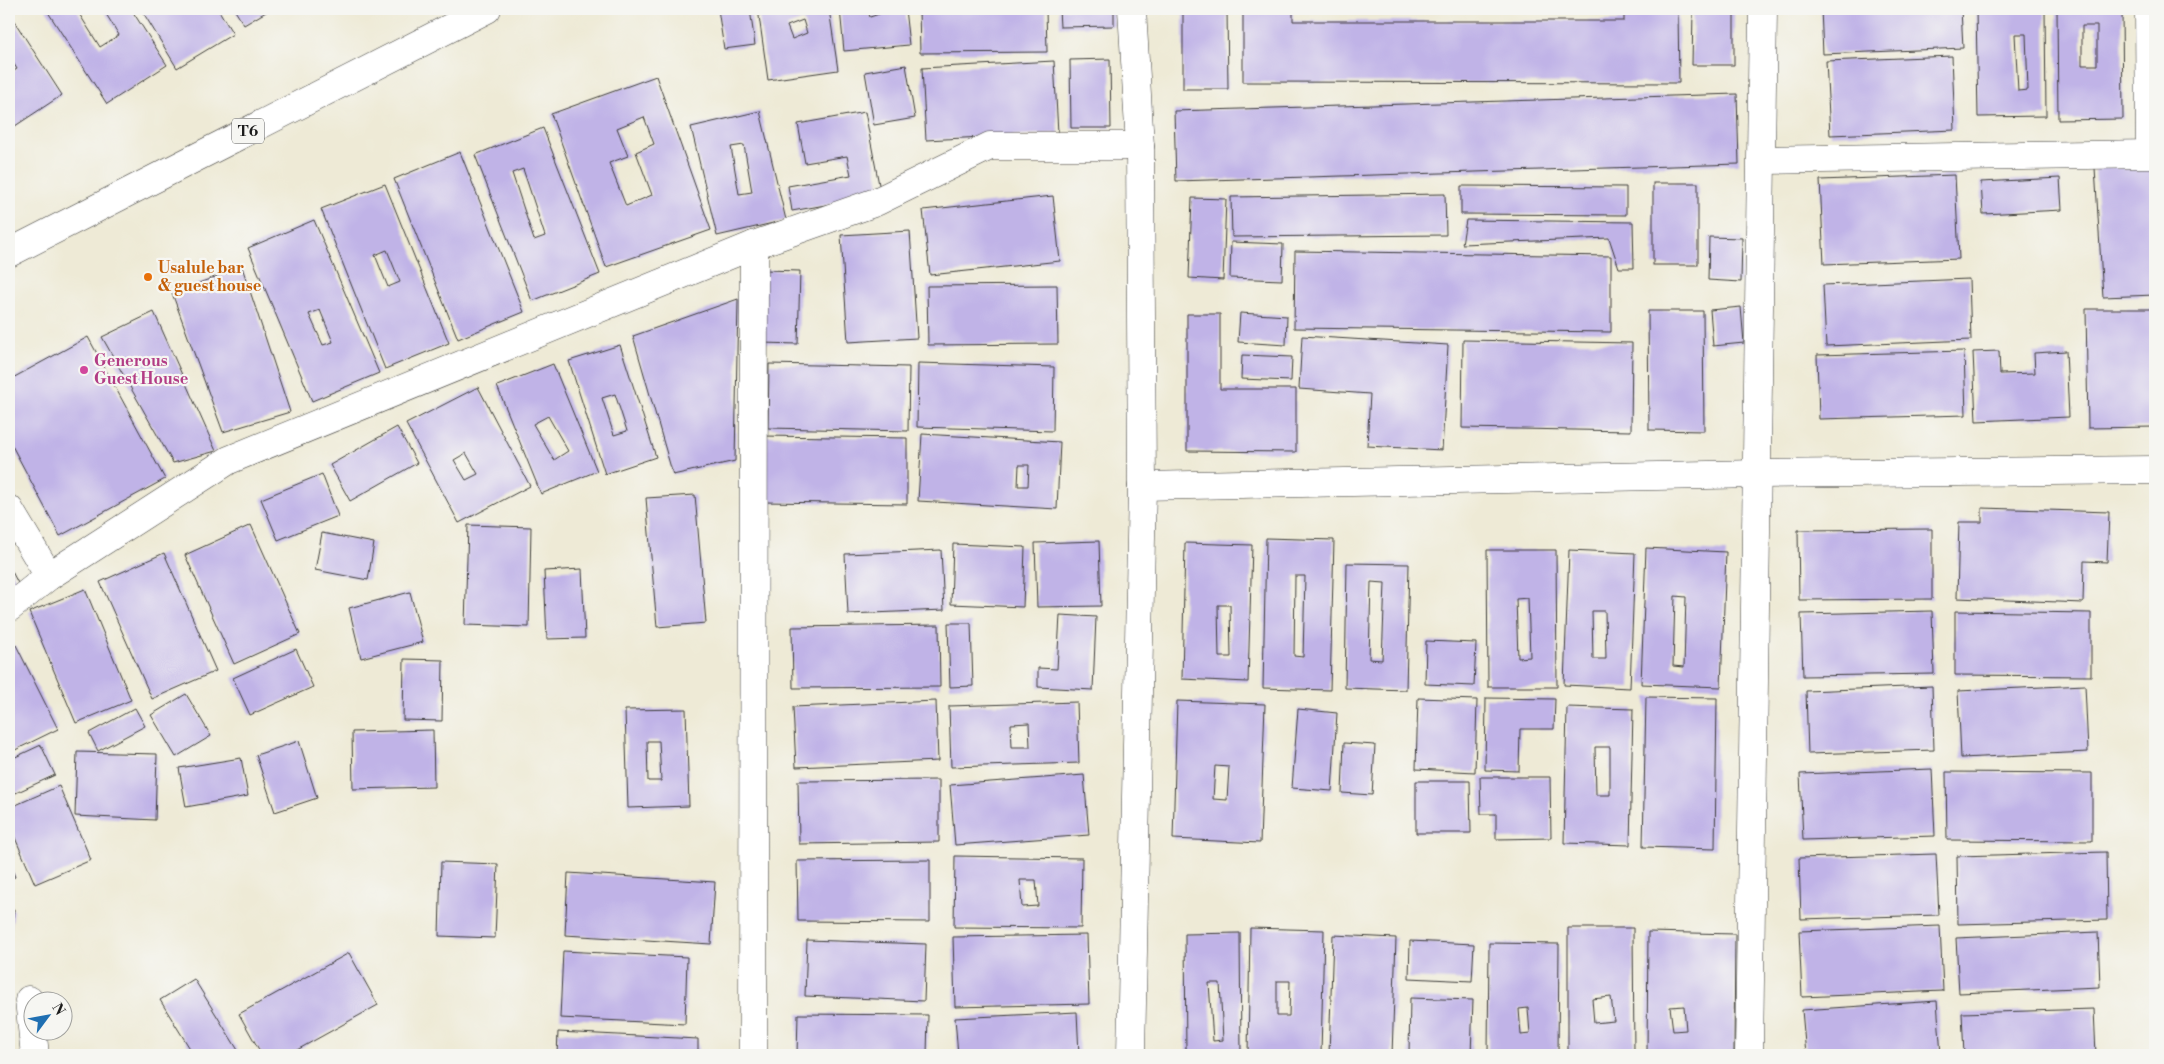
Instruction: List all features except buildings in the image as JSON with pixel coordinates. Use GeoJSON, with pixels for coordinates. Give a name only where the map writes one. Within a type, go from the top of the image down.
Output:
{"type":"FeatureCollection","features":[{"type":"Feature","properties":{"kind":"main road","name":"T6"},"geometry":{"type":"LineString","coordinates":[[9,253],[487,9]]}},
{"type":"Feature","properties":{"kind":"main road"},"geometry":{"type":"LineString","coordinates":[[1131,1055],[1142,486],[1140,146],[1132,9]]}},
{"type":"Feature","properties":{"kind":"main road"},"geometry":{"type":"LineString","coordinates":[[1749,1055],[1763,9]]}},
{"type":"Feature","properties":{"kind":"main road"},"geometry":{"type":"LineString","coordinates":[[1762,160],[2150,154],[2149,9]]}},
{"type":"Feature","properties":{"kind":"main road"},"geometry":{"type":"LineString","coordinates":[[9,608],[49,576],[230,460],[754,245],[876,202],[990,146],[1140,146]]}},
{"type":"Feature","properties":{"kind":"main road"},"geometry":{"type":"LineString","coordinates":[[753,1055],[754,245]]}},
{"type":"Feature","properties":{"kind":"main road"},"geometry":{"type":"LineString","coordinates":[[1142,486],[1758,474],[2155,470]]}},
{"type":"Feature","properties":{"kind":"main road"},"geometry":{"type":"LineString","coordinates":[[9,509],[49,576]]}},
{"type":"Feature","properties":{"kind":"main road"},"geometry":{"type":"LineString","coordinates":[[34,1042],[35,1055]]}},
{"type":"Feature","properties":{"kind":"place","name":"Usalule bar & guest house"},"geometry":{"type":"Point","coordinates":[148,277]}},
{"type":"Feature","properties":{"kind":"place","name":"Generous Guest House"},"geometry":{"type":"Point","coordinates":[84,370]}}]}
